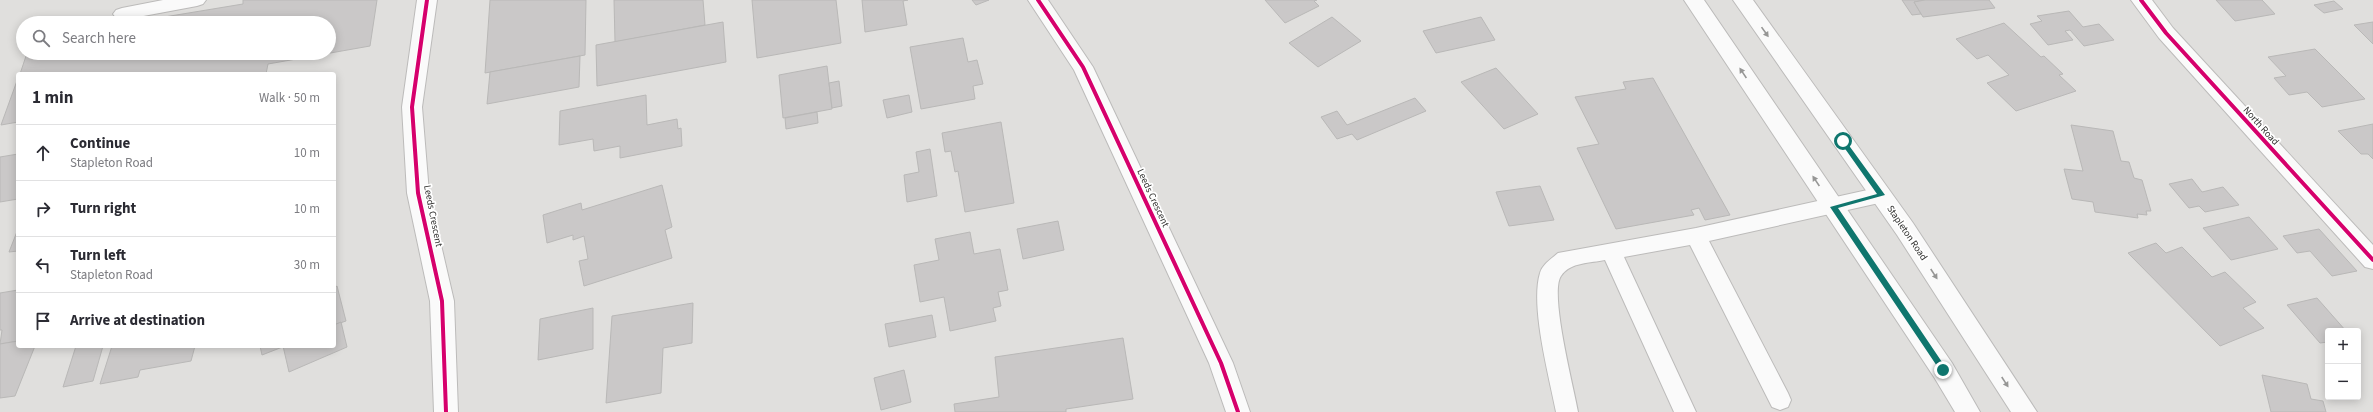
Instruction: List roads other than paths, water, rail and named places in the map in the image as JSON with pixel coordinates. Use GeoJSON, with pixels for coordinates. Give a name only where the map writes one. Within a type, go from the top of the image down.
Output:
{"type":"FeatureCollection","features":[{"type":"Feature","properties":{"kind":"street","name":"Leeds Crescent"},"geometry":{"type":"LineString","coordinates":[[427,0],[412,107],[418,193],[442,301],[446,412]]}},
{"type":"Feature","properties":{"kind":"street","name":"Leeds Crescent"},"geometry":{"type":"LineString","coordinates":[[1038,0],[1083,67],[1221,363],[1238,412]]}},
{"type":"Feature","properties":{"kind":"street"},"geometry":{"type":"LineString","coordinates":[[1694,0],[1943,370],[1968,412]]}},
{"type":"Feature","properties":{"kind":"street","name":"Stapleton Road"},"geometry":{"type":"LineString","coordinates":[[1743,0],[1881,195],[2025,412]]}},
{"type":"Feature","properties":{"kind":"street","name":"North Road"},"geometry":{"type":"LineString","coordinates":[[2141,0],[2166,33],[2373,260]]}},
{"type":"Feature","properties":{"kind":"lane"},"geometry":{"type":"LineString","coordinates":[[122,14],[197,0]]}},
{"type":"Feature","properties":{"kind":"lane"},"geometry":{"type":"LineString","coordinates":[[1567,412],[1546,300],[1550,273],[1565,259],[1696,236],[1833,207],[1881,195]]}},
{"type":"Feature","properties":{"kind":"lane"},"geometry":{"type":"LineString","coordinates":[[1696,236],[1780,400]]}},
{"type":"Feature","properties":{"kind":"lane"},"geometry":{"type":"LineString","coordinates":[[1610,250],[1685,412]]}}]}
